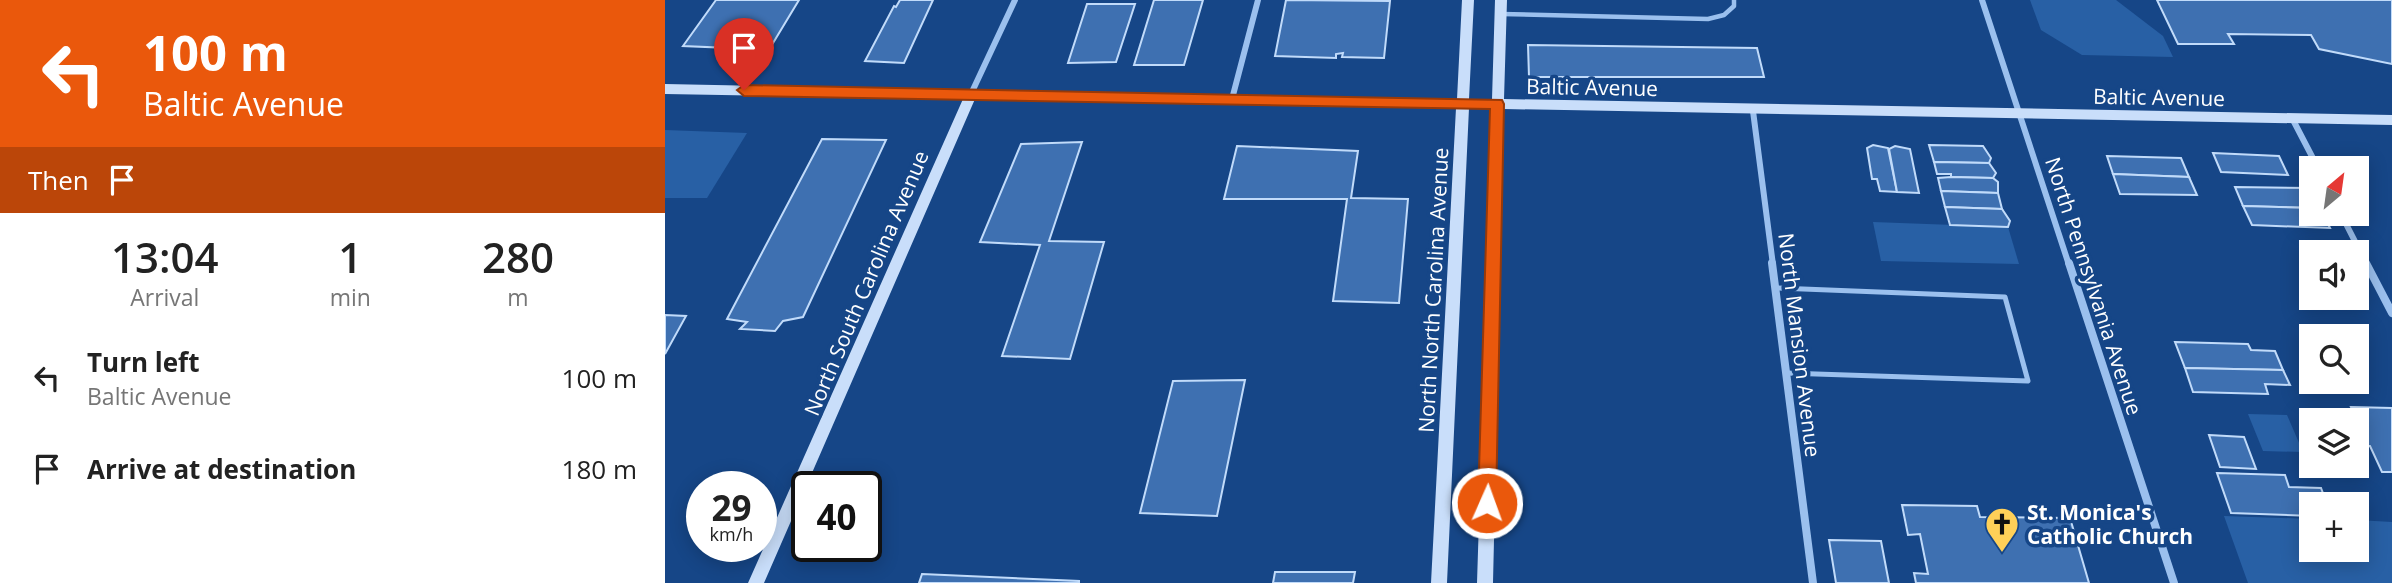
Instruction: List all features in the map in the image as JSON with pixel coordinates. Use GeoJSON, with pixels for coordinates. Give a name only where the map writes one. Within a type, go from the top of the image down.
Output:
{"type":"FeatureCollection","features":[{"type":"Feature","properties":{"kind":"street","name":"North South Carolina Avenue"},"geometry":{"type":"LineString","coordinates":[[755,583],[1015,0]]}},
{"type":"Feature","properties":{"kind":"street"},"geometry":{"type":"LineString","coordinates":[[1232,99],[1258,0]]}},
{"type":"Feature","properties":{"kind":"street","name":"North North Carolina Avenue"},"geometry":{"type":"LineString","coordinates":[[1439,583],[1468,0]]}},
{"type":"Feature","properties":{"kind":"street","name":"North Pennsylvania Avenue"},"geometry":{"type":"LineString","coordinates":[[1982,0],[2175,583]]}},
{"type":"Feature","properties":{"kind":"street"},"geometry":{"type":"LineString","coordinates":[[1485,583],[1501,7]]}},
{"type":"Feature","properties":{"kind":"street","name":"Baltic Avenue"},"geometry":{"type":"LineString","coordinates":[[665,89],[1753,111],[2392,120]]}},
{"type":"Feature","properties":{"kind":"street","name":"North Mansion Avenue"},"geometry":{"type":"LineString","coordinates":[[1753,111],[1813,583]]}},
{"type":"Feature","properties":{"kind":"street"},"geometry":{"type":"LineString","coordinates":[[2292,118],[2312,156]]}},
{"type":"Feature","properties":{"kind":"street"},"geometry":{"type":"LineString","coordinates":[[2347,226],[2392,313]]}},
{"type":"Feature","properties":{"kind":"lane"},"geometry":{"type":"LineString","coordinates":[[1501,7],[1708,19],[1724,15],[1734,6],[1734,0]]}},
{"type":"Feature","properties":{"kind":"lane"},"geometry":{"type":"LineString","coordinates":[[1775,288],[2005,297],[2028,381],[1786,373]]}},
{"type":"Feature","properties":{"kind":"shaded area"},"geometry":{"type":"Polygon","coordinates":[[[2030,0],[2116,0],[2163,36],[2173,57],[2082,55],[2041,30],[2030,0]]]}},
{"type":"Feature","properties":{"kind":"shaded area"},"geometry":{"type":"Polygon","coordinates":[[[665,130],[747,133],[707,198],[665,198],[665,130]]]}},
{"type":"Feature","properties":{"kind":"shaded area"},"geometry":{"type":"Polygon","coordinates":[[[1873,222],[2008,227],[2019,264],[1881,261],[1873,222]]]}},
{"type":"Feature","properties":{"kind":"shaded area"},"geometry":{"type":"Polygon","coordinates":[[[2248,414],[2287,415],[2299,443],[2299,452],[2263,451],[2248,414]]]}},
{"type":"Feature","properties":{"kind":"shaded area"},"geometry":{"type":"Polygon","coordinates":[[[2224,516],[2299,519],[2299,562],[2369,562],[2369,521],[2392,522],[2392,583],[2248,583],[2224,516]]]}},
{"type":"Feature","properties":{"kind":"building"},"geometry":{"type":"Polygon","coordinates":[[[716,0],[799,0],[767,53],[726,53],[729,48],[683,46],[716,0]]]}},
{"type":"Feature","properties":{"kind":"building"},"geometry":{"type":"Polygon","coordinates":[[[900,0],[933,0],[904,63],[865,61],[894,6],[896,7],[900,0]]]}},
{"type":"Feature","properties":{"kind":"building"},"geometry":{"type":"Polygon","coordinates":[[[1154,0],[1203,0],[1184,65],[1134,65],[1154,0]]]}},
{"type":"Feature","properties":{"kind":"building"},"geometry":{"type":"Polygon","coordinates":[[[1286,0],[1390,1],[1384,58],[1342,57],[1343,53],[1336,54],[1336,58],[1275,56],[1286,0]]]}},
{"type":"Feature","properties":{"kind":"building"},"geometry":{"type":"Polygon","coordinates":[[[2157,0],[2392,0],[2392,64],[2319,49],[2311,35],[2228,34],[2234,44],[2178,44],[2157,0]]]}},
{"type":"Feature","properties":{"kind":"building"},"geometry":{"type":"Polygon","coordinates":[[[1087,4],[1135,4],[1116,62],[1068,63],[1087,4]]]}},
{"type":"Feature","properties":{"kind":"building"},"geometry":{"type":"Polygon","coordinates":[[[1528,45],[1757,48],[1764,77],[1529,77],[1528,45]]]}},
{"type":"Feature","properties":{"kind":"building"},"geometry":{"type":"Polygon","coordinates":[[[822,139],[886,140],[803,317],[783,321],[775,331],[740,329],[747,322],[727,319],[822,139]]]}},
{"type":"Feature","properties":{"kind":"building"},"geometry":{"type":"Polygon","coordinates":[[[1082,142],[1049,241],[1104,242],[1070,359],[1002,356],[1040,245],[980,242],[1021,144],[1082,142]]]}},
{"type":"Feature","properties":{"kind":"building"},"geometry":{"type":"Polygon","coordinates":[[[1873,145],[1888,148],[1897,192],[1880,191],[1877,179],[1872,179],[1867,148],[1873,145]]]}},
{"type":"Feature","properties":{"kind":"building"},"geometry":{"type":"Polygon","coordinates":[[[1929,145],[1983,146],[1991,158],[1989,163],[1934,162],[1929,145]]]}},
{"type":"Feature","properties":{"kind":"building"},"geometry":{"type":"Polygon","coordinates":[[[1237,146],[1358,151],[1351,198],[1408,199],[1399,303],[1333,301],[1347,199],[1224,199],[1237,146]]]}},
{"type":"Feature","properties":{"kind":"building"},"geometry":{"type":"Polygon","coordinates":[[[1895,146],[1910,149],[1919,193],[1897,192],[1889,149],[1895,146]]]}},
{"type":"Feature","properties":{"kind":"building"},"geometry":{"type":"Polygon","coordinates":[[[2213,153],[2279,156],[2288,175],[2221,172],[2213,153]]]}},
{"type":"Feature","properties":{"kind":"building"},"geometry":{"type":"Polygon","coordinates":[[[2107,156],[2181,158],[2189,177],[2113,174],[2107,156]]]}},
{"type":"Feature","properties":{"kind":"building"},"geometry":{"type":"Polygon","coordinates":[[[1934,162],[1989,163],[1996,173],[1993,178],[1951,177],[1951,174],[1937,174],[1934,162]]]}},
{"type":"Feature","properties":{"kind":"building"},"geometry":{"type":"Polygon","coordinates":[[[2113,174],[2189,177],[2197,195],[2120,194],[2113,174]]]}},
{"type":"Feature","properties":{"kind":"building"},"geometry":{"type":"Polygon","coordinates":[[[1938,178],[1993,178],[1998,182],[1998,193],[1941,191],[1938,178]]]}},
{"type":"Feature","properties":{"kind":"building"},"geometry":{"type":"Polygon","coordinates":[[[2235,187],[2299,188],[2299,208],[2243,206],[2235,187]]]}},
{"type":"Feature","properties":{"kind":"building"},"geometry":{"type":"Polygon","coordinates":[[[1941,191],[1998,193],[2002,209],[1945,207],[1941,191]]]}},
{"type":"Feature","properties":{"kind":"building"},"geometry":{"type":"Polygon","coordinates":[[[2243,206],[2299,208],[2299,226],[2330,228],[2252,225],[2243,206]]]}},
{"type":"Feature","properties":{"kind":"building"},"geometry":{"type":"Polygon","coordinates":[[[1945,207],[2002,209],[2010,221],[2008,227],[1950,225],[1945,207]]]}},
{"type":"Feature","properties":{"kind":"building"},"geometry":{"type":"Polygon","coordinates":[[[665,315],[686,316],[665,354],[665,315]]]}},
{"type":"Feature","properties":{"kind":"building"},"geometry":{"type":"Polygon","coordinates":[[[2175,342],[2248,344],[2251,350],[2275,351],[2283,370],[2185,368],[2175,342]]]}},
{"type":"Feature","properties":{"kind":"building"},"geometry":{"type":"Polygon","coordinates":[[[2185,368],[2283,370],[2290,385],[2265,384],[2268,394],[2193,392],[2185,368]]]}},
{"type":"Feature","properties":{"kind":"building"},"geometry":{"type":"Polygon","coordinates":[[[1245,380],[1217,516],[1140,513],[1173,381],[1245,380]]]}},
{"type":"Feature","properties":{"kind":"building"},"geometry":{"type":"Polygon","coordinates":[[[2351,407],[2392,408],[2392,472],[2382,472],[2369,446],[2369,408],[2351,407]]]}},
{"type":"Feature","properties":{"kind":"building"},"geometry":{"type":"Polygon","coordinates":[[[2209,435],[2244,437],[2256,469],[2220,467],[2209,435]]]}},
{"type":"Feature","properties":{"kind":"building"},"geometry":{"type":"Polygon","coordinates":[[[2217,473],[2285,475],[2289,487],[2321,488],[2322,492],[2299,492],[2299,516],[2231,513],[2217,473]]]}},
{"type":"Feature","properties":{"kind":"building","name":"St. Monica's Catholic Church"},"geometry":{"type":"Polygon","coordinates":[[[1902,505],[1977,506],[1980,517],[2070,518],[2089,583],[1916,583],[1914,573],[1928,574],[1920,534],[1908,535],[1902,505]]]}},
{"type":"Feature","properties":{"kind":"building"},"geometry":{"type":"Polygon","coordinates":[[[1829,540],[1881,541],[1889,583],[1836,583],[1829,540]]]}},
{"type":"Feature","properties":{"kind":"building"},"geometry":{"type":"Polygon","coordinates":[[[1275,572],[1355,572],[1353,583],[1273,583],[1275,572]]]}},
{"type":"Feature","properties":{"kind":"building"},"geometry":{"type":"Polygon","coordinates":[[[922,574],[1079,581],[1079,583],[919,583],[922,574]]]}},
{"type":"Feature","properties":{"kind":"place","name":"St. Monica's Catholic Church"},"geometry":{"type":"Point","coordinates":[2002,554]}},
{"type":"Feature","properties":{"kind":"route"},"geometry":{"type":"LineString","coordinates":[[744,90],[1497,104],[1487,503]]}}]}
